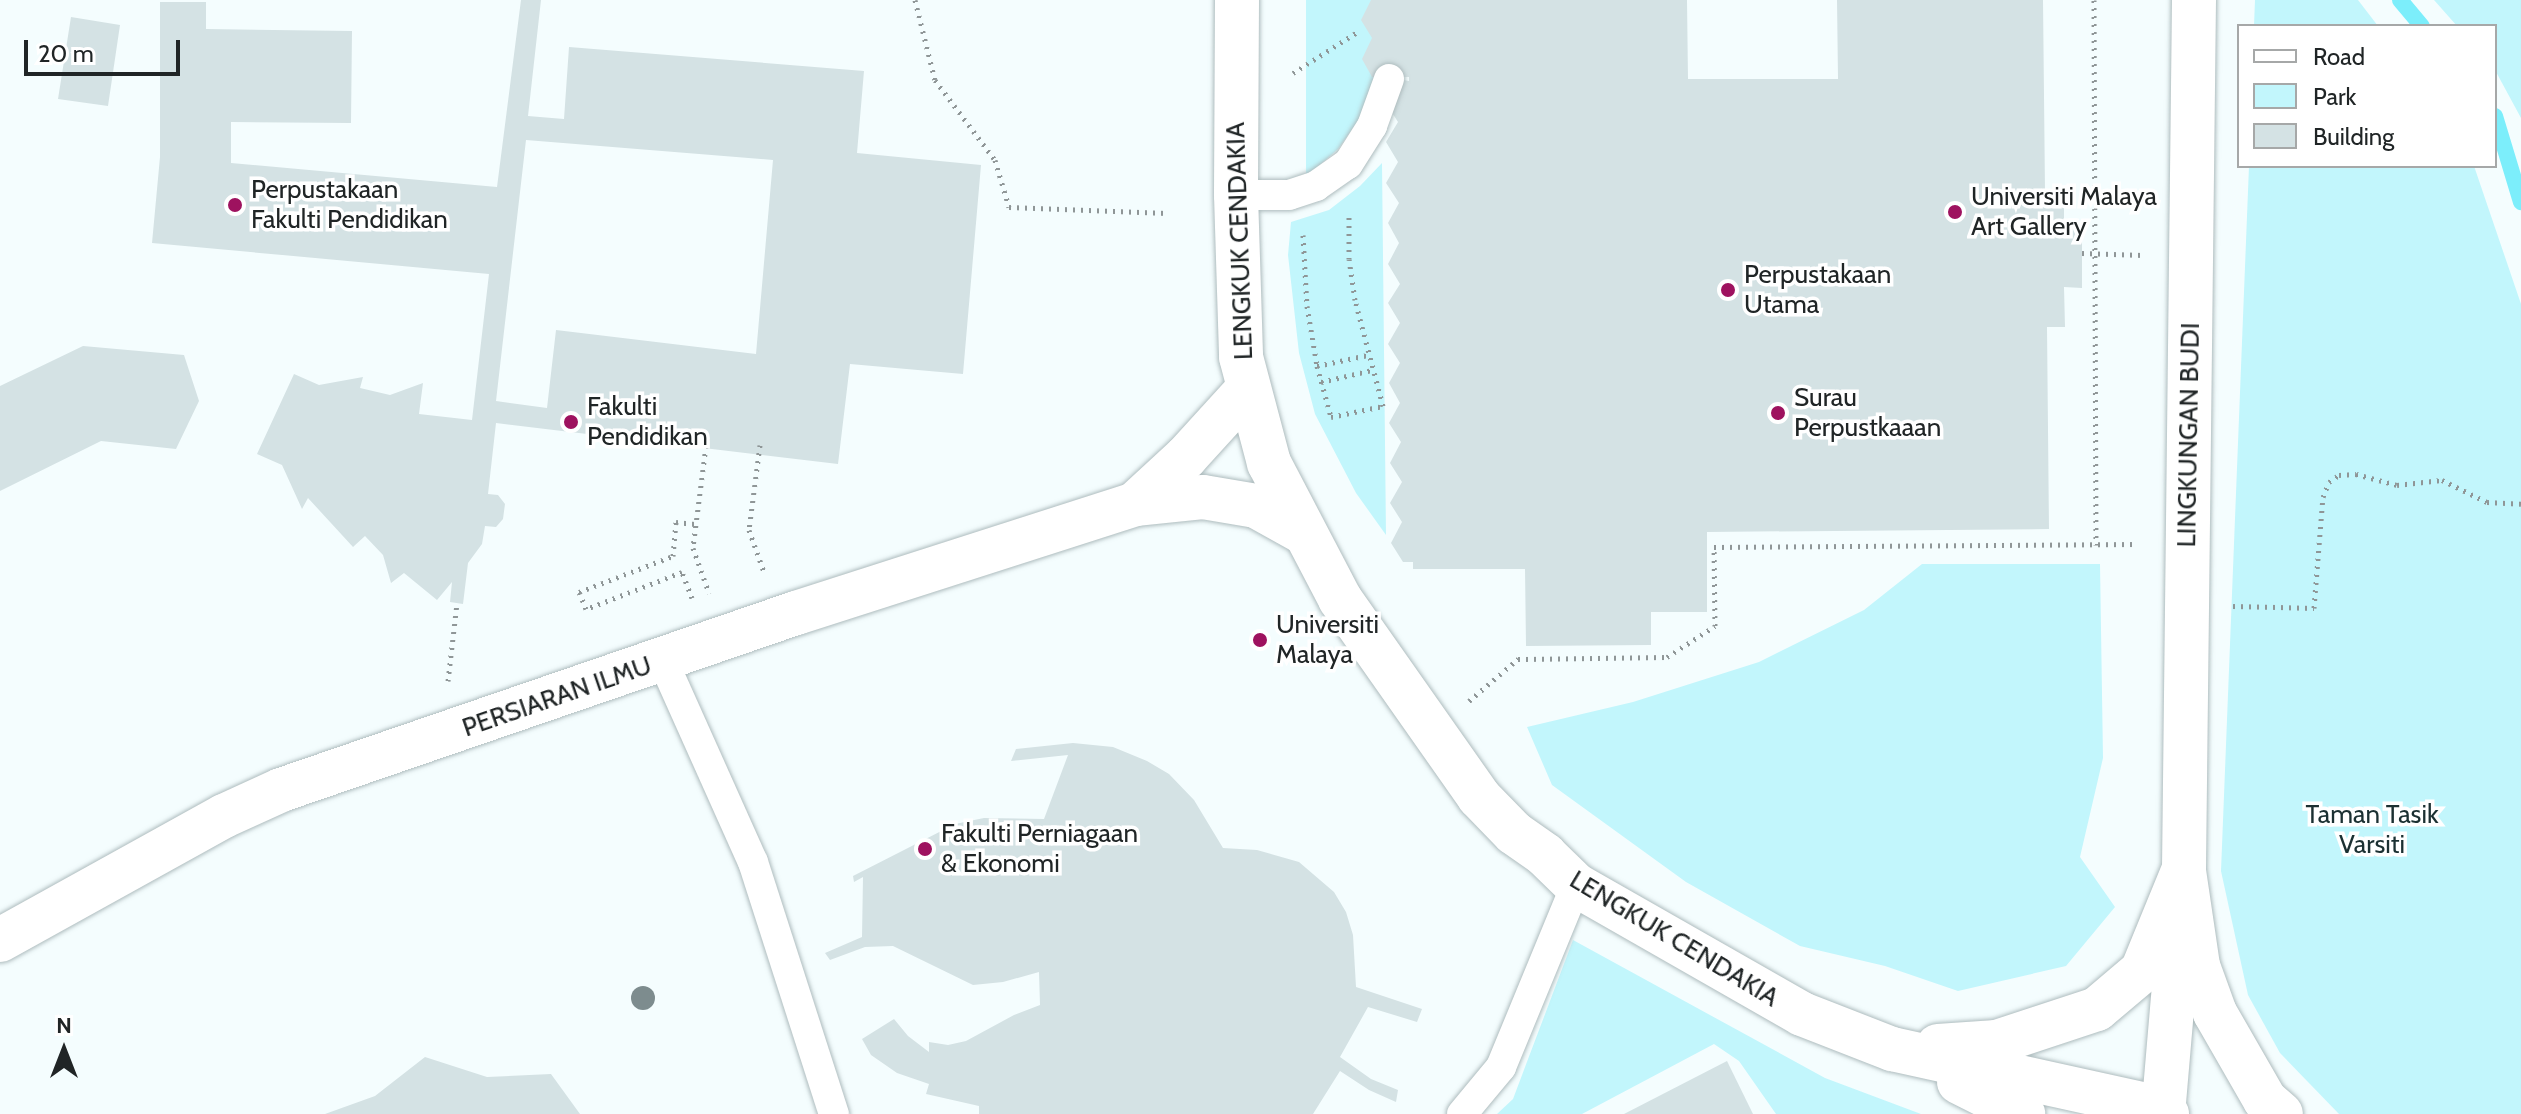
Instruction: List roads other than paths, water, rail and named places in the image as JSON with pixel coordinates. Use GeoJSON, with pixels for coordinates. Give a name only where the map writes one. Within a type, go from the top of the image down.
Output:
{"type":"FeatureCollection","features":[{"type":"Feature","properties":{"kind":"street","name":"LENGKUK CENDAKIA"},"geometry":{"type":"LineString","coordinates":[[1237,0],[1239,327],[1247,390],[1269,463],[1340,599],[1479,797],[1514,833],[1545,855],[1576,885],[1788,1007],[1892,1049],[2165,1112]]}},
{"type":"Feature","properties":{"kind":"street","name":"LINGKUNGAN BUDI"},"geometry":{"type":"LineString","coordinates":[[2165,1112],[2184,871],[2194,0]]}},
{"type":"Feature","properties":{"kind":"street","name":"PERSIARAN ILMU"},"geometry":{"type":"LineString","coordinates":[[1135,504],[1186,457],[1247,390]]}},
{"type":"Feature","properties":{"kind":"street","name":"PERSIARAN ILMU"},"geometry":{"type":"LineString","coordinates":[[0,940],[211,823],[281,790],[796,613],[1135,504],[1203,497],[1256,506],[1303,532]]}},
{"type":"Feature","properties":{"kind":"street","name":"LINGKUNGAN BUDI"},"geometry":{"type":"LineString","coordinates":[[2184,871],[2198,966],[2215,1013],[2265,1100],[2281,1114]]}},
{"type":"Feature","properties":{"kind":"street"},"geometry":{"type":"LineString","coordinates":[[1892,1049],[1997,1042],[2097,1009],[2142,971],[2184,871]]}},
{"type":"Feature","properties":{"kind":"street"},"geometry":{"type":"LineString","coordinates":[[1892,1049],[2023,1114]]}},
{"type":"Feature","properties":{"kind":"lane"},"geometry":{"type":"LineString","coordinates":[[1236,195],[1289,195],[1316,186],[1348,164],[1372,126],[1389,79]]}},
{"type":"Feature","properties":{"kind":"lane"},"geometry":{"type":"LineString","coordinates":[[663,661],[753,862],[834,1114]]}},
{"type":"Feature","properties":{"kind":"lane"},"geometry":{"type":"LineString","coordinates":[[1462,1114],[1501,1067],[1576,885]]}},
{"type":"Feature","properties":{"kind":"waterway"},"geometry":{"type":"LineString","coordinates":[[2400,0],[2420,24]]}},
{"type":"Feature","properties":{"kind":"waterway"},"geometry":{"type":"LineString","coordinates":[[2497,123],[2521,202]]}},
{"type":"Feature","properties":{"kind":"place","name":"Perpustakaan Fakulti Pendidikan"},"geometry":{"type":"Point","coordinates":[235,205]}},
{"type":"Feature","properties":{"kind":"place","name":"Universiti Malaya Art Gallery"},"geometry":{"type":"Point","coordinates":[1955,212]}},
{"type":"Feature","properties":{"kind":"place","name":"Perpustakaan Utama"},"geometry":{"type":"Point","coordinates":[1728,290]}},
{"type":"Feature","properties":{"kind":"place","name":"Surau Perpustkaaan"},"geometry":{"type":"Point","coordinates":[1778,413]}},
{"type":"Feature","properties":{"kind":"place","name":"Fakulti Pendidikan"},"geometry":{"type":"Point","coordinates":[571,422]}},
{"type":"Feature","properties":{"kind":"place","name":"Universiti Malaya"},"geometry":{"type":"Point","coordinates":[1260,640]}},
{"type":"Feature","properties":{"kind":"place","name":"Fakulti Perniagaan & Ekonomi"},"geometry":{"type":"Point","coordinates":[925,849]}},
{"type":"Feature","properties":{"kind":"park label","name":"Taman Tasik Varsiti"},"geometry":{"type":"Point","coordinates":[2372,830]}}]}
